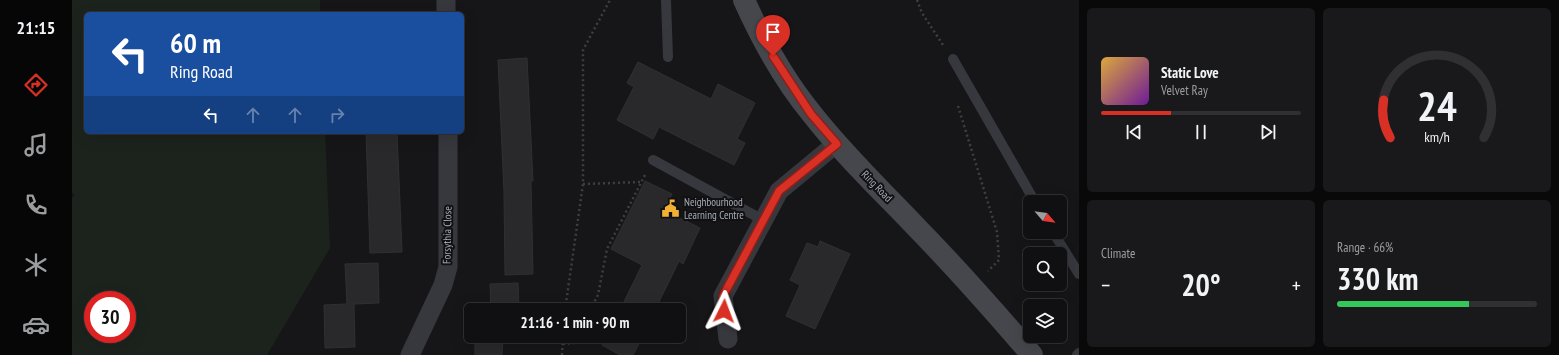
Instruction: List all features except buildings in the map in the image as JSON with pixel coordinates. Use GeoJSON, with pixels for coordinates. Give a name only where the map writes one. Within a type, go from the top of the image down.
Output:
{"type":"FeatureCollection","features":[{"type":"Feature","properties":{"kind":"street"},"geometry":{"type":"LineString","coordinates":[[446,0],[446,12]]}},
{"type":"Feature","properties":{"kind":"street","name":"Ring Road"},"geometry":{"type":"LineString","coordinates":[[744,0],[757,29],[811,114],[837,144],[973,286],[1032,355]]}},
{"type":"Feature","properties":{"kind":"street","name":"Forsythia Close"},"geometry":{"type":"LineString","coordinates":[[410,355],[443,285],[448,267],[448,134]]}},
{"type":"Feature","properties":{"kind":"street"},"geometry":{"type":"LineString","coordinates":[[728,339],[723,296],[779,191],[837,144]]}},
{"type":"Feature","properties":{"kind":"lane"},"geometry":{"type":"LineString","coordinates":[[666,0],[668,57]]}},
{"type":"Feature","properties":{"kind":"lane"},"geometry":{"type":"LineString","coordinates":[[953,59],[1031,195]]}},
{"type":"Feature","properties":{"kind":"lane"},"geometry":{"type":"LineString","coordinates":[[653,160],[763,220]]}},
{"type":"Feature","properties":{"kind":"lane"},"geometry":{"type":"LineString","coordinates":[[1057,239],[1079,274]]}},
{"type":"Feature","properties":{"kind":"path"},"geometry":{"type":"LineString","coordinates":[[566,303],[583,184],[583,50],[610,0]]}},
{"type":"Feature","properties":{"kind":"path"},"geometry":{"type":"LineString","coordinates":[[917,0],[922,13],[953,59]]}},
{"type":"Feature","properties":{"kind":"path"},"geometry":{"type":"LineString","coordinates":[[957,103],[997,232],[999,260],[984,277],[973,286]]}},
{"type":"Feature","properties":{"kind":"path"},"geometry":{"type":"LineString","coordinates":[[594,303],[598,295],[607,249],[653,160]]}},
{"type":"Feature","properties":{"kind":"path"},"geometry":{"type":"LineString","coordinates":[[583,184],[641,182]]}},
{"type":"Feature","properties":{"kind":"path"},"geometry":{"type":"LineString","coordinates":[[562,355],[563,344],[574,343]]}},
{"type":"Feature","properties":{"kind":"shaded area"},"geometry":{"type":"Polygon","coordinates":[[[72,0],[320,0],[320,12],[84,12],[84,134],[325,134],[330,248],[267,355],[72,355],[72,198],[75,194],[72,193],[72,0]]]}},
{"type":"Feature","properties":{"kind":"place","name":"Neighbourhood Learning Centre"},"geometry":{"type":"Point","coordinates":[671,208]}},
{"type":"Feature","properties":{"kind":"route"},"geometry":{"type":"LineString","coordinates":[[724,311],[723,296],[779,191],[837,144],[811,114],[773,56]]}}]}
